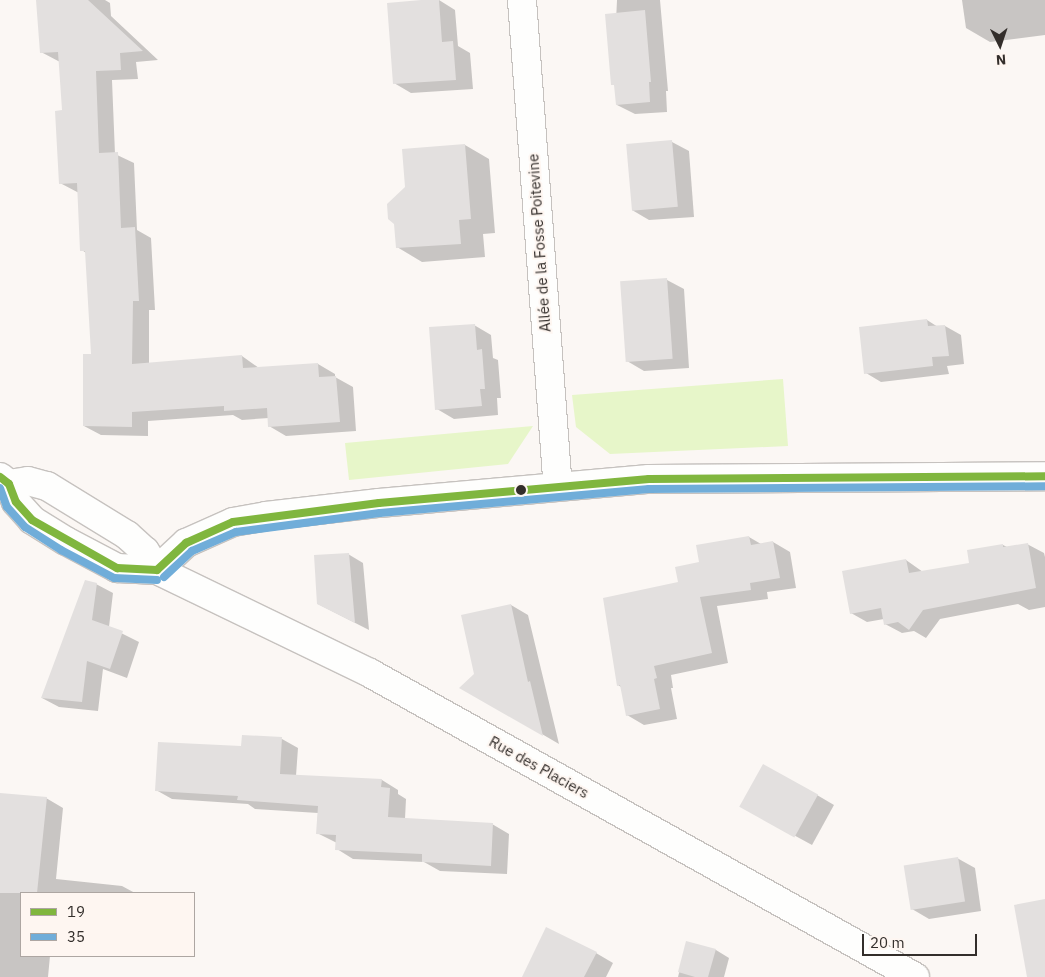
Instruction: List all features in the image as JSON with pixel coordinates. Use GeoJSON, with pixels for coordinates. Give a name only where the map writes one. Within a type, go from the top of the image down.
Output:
{"type":"FeatureCollection","features":[{"type":"Feature","properties":{"kind":"street","name":"Allée de la Fosse Poitevine"},"geometry":{"type":"LineString","coordinates":[[522,0],[558,486]]}},
{"type":"Feature","properties":{"kind":"street"},"geometry":{"type":"LineString","coordinates":[[157,570],[186,543],[233,522],[322,509],[558,486],[684,478],[1045,476]]}},
{"type":"Feature","properties":{"kind":"street","name":"Rue des Placiers"},"geometry":{"type":"LineString","coordinates":[[157,570],[146,551],[128,535],[47,486],[28,480],[3,486],[32,520],[66,541],[117,568],[157,570],[370,673],[915,977]]}},
{"type":"Feature","properties":{"kind":"green space"},"geometry":{"type":"Polygon","coordinates":[[[783,379],[788,446],[610,454],[576,427],[572,395],[783,379]]]}},
{"type":"Feature","properties":{"kind":"green space"},"geometry":{"type":"Polygon","coordinates":[[[533,426],[508,464],[349,480],[345,443],[533,426]]]}},
{"type":"Feature","properties":{"kind":"building"},"geometry":{"type":"Polygon","coordinates":[[[36,0],[88,0],[143,51],[120,53],[121,70],[96,71],[99,153],[118,152],[121,228],[135,227],[139,301],[133,301],[132,364],[242,355],[243,368],[318,363],[319,377],[336,376],[340,422],[268,427],[267,408],[224,411],[224,406],[132,412],[132,427],[83,426],[83,354],[91,354],[85,251],[80,251],[77,183],[59,184],[55,111],[62,110],[58,52],[40,53],[36,0]]]}},
{"type":"Feature","properties":{"kind":"building"},"geometry":{"type":"Polygon","coordinates":[[[439,0],[442,42],[453,41],[456,80],[393,84],[387,3],[439,0]]]}},
{"type":"Feature","properties":{"kind":"building"},"geometry":{"type":"Polygon","coordinates":[[[645,10],[651,82],[649,82],[650,102],[616,105],[614,85],[611,85],[605,14],[645,10]]]}},
{"type":"Feature","properties":{"kind":"building"},"geometry":{"type":"Polygon","coordinates":[[[672,140],[678,207],[632,211],[626,144],[672,140]]]}},
{"type":"Feature","properties":{"kind":"building"},"geometry":{"type":"Polygon","coordinates":[[[465,144],[471,219],[459,220],[461,244],[396,248],[394,224],[388,219],[387,204],[405,187],[402,149],[465,144]]]}},
{"type":"Feature","properties":{"kind":"building"},"geometry":{"type":"Polygon","coordinates":[[[667,278],[673,359],[626,362],[620,281],[667,278]]]}},
{"type":"Feature","properties":{"kind":"building"},"geometry":{"type":"Polygon","coordinates":[[[927,319],[928,326],[945,325],[949,356],[932,357],[933,366],[864,374],[859,327],[927,319]]]}},
{"type":"Feature","properties":{"kind":"building"},"geometry":{"type":"Polygon","coordinates":[[[475,324],[477,350],[482,349],[485,389],[480,389],[482,406],[435,410],[429,327],[475,324]]]}},
{"type":"Feature","properties":{"kind":"building"},"geometry":{"type":"Polygon","coordinates":[[[749,536],[751,545],[773,541],[780,578],[750,583],[751,590],[700,597],[712,653],[654,666],[657,678],[654,679],[660,709],[626,716],[620,685],[617,686],[603,598],[678,582],[675,567],[699,562],[696,545],[749,536]]]}},
{"type":"Feature","properties":{"kind":"building"},"geometry":{"type":"Polygon","coordinates":[[[1028,543],[1036,588],[923,610],[909,630],[898,622],[884,625],[881,608],[850,614],[842,571],[906,559],[909,573],[969,563],[967,550],[1003,544],[1003,547],[1028,543]]]}},
{"type":"Feature","properties":{"kind":"building"},"geometry":{"type":"Polygon","coordinates":[[[349,553],[355,623],[317,604],[314,555],[349,553]]]}},
{"type":"Feature","properties":{"kind":"building"},"geometry":{"type":"Polygon","coordinates":[[[85,580],[97,583],[92,620],[123,631],[110,669],[87,661],[82,702],[41,698],[85,580]]]}},
{"type":"Feature","properties":{"kind":"building"},"geometry":{"type":"Polygon","coordinates":[[[511,604],[528,682],[530,681],[543,736],[459,688],[474,674],[461,615],[511,604]]]}},
{"type":"Feature","properties":{"kind":"building"},"geometry":{"type":"Polygon","coordinates":[[[242,735],[282,737],[280,774],[382,779],[381,787],[390,788],[388,817],[493,823],[491,866],[422,862],[422,854],[335,850],[336,835],[316,834],[318,806],[237,800],[238,796],[155,791],[158,742],[241,746],[242,735]]]}},
{"type":"Feature","properties":{"kind":"building"},"geometry":{"type":"Polygon","coordinates":[[[763,764],[818,795],[794,837],[739,807],[763,764]]]}},
{"type":"Feature","properties":{"kind":"building"},"geometry":{"type":"Polygon","coordinates":[[[0,793],[47,797],[37,892],[0,893],[0,793]]]}},
{"type":"Feature","properties":{"kind":"building"},"geometry":{"type":"Polygon","coordinates":[[[958,857],[965,901],[911,910],[904,866],[958,857]]]}},
{"type":"Feature","properties":{"kind":"building"},"geometry":{"type":"Polygon","coordinates":[[[1045,899],[1045,977],[1027,977],[1014,905],[1045,899]]]}},
{"type":"Feature","properties":{"kind":"building"},"geometry":{"type":"Polygon","coordinates":[[[546,927],[597,952],[584,977],[522,977],[546,927]]]}},
{"type":"Feature","properties":{"kind":"building"},"geometry":{"type":"Polygon","coordinates":[[[686,941],[716,949],[708,977],[695,977],[678,972],[686,941]]]}},
{"type":"Feature","properties":{"kind":"transit line","name":"19"},"geometry":{"type":"LineString","coordinates":[[157,570],[186,543],[233,522],[379,503],[649,479],[1045,476]]}},
{"type":"Feature","properties":{"kind":"transit line","name":"19"},"geometry":{"type":"LineString","coordinates":[[0,477],[9,484],[16,502],[32,520],[117,568],[157,570]]}},
{"type":"Feature","properties":{"kind":"transit line","name":"35"},"geometry":{"type":"LineString","coordinates":[[164,577],[192,551],[236,532],[380,513],[649,489],[1045,486]]}},
{"type":"Feature","properties":{"kind":"transit line","name":"35"},"geometry":{"type":"LineString","coordinates":[[0,488],[7,507],[25,527],[61,550],[114,578],[157,580]]}}]}
